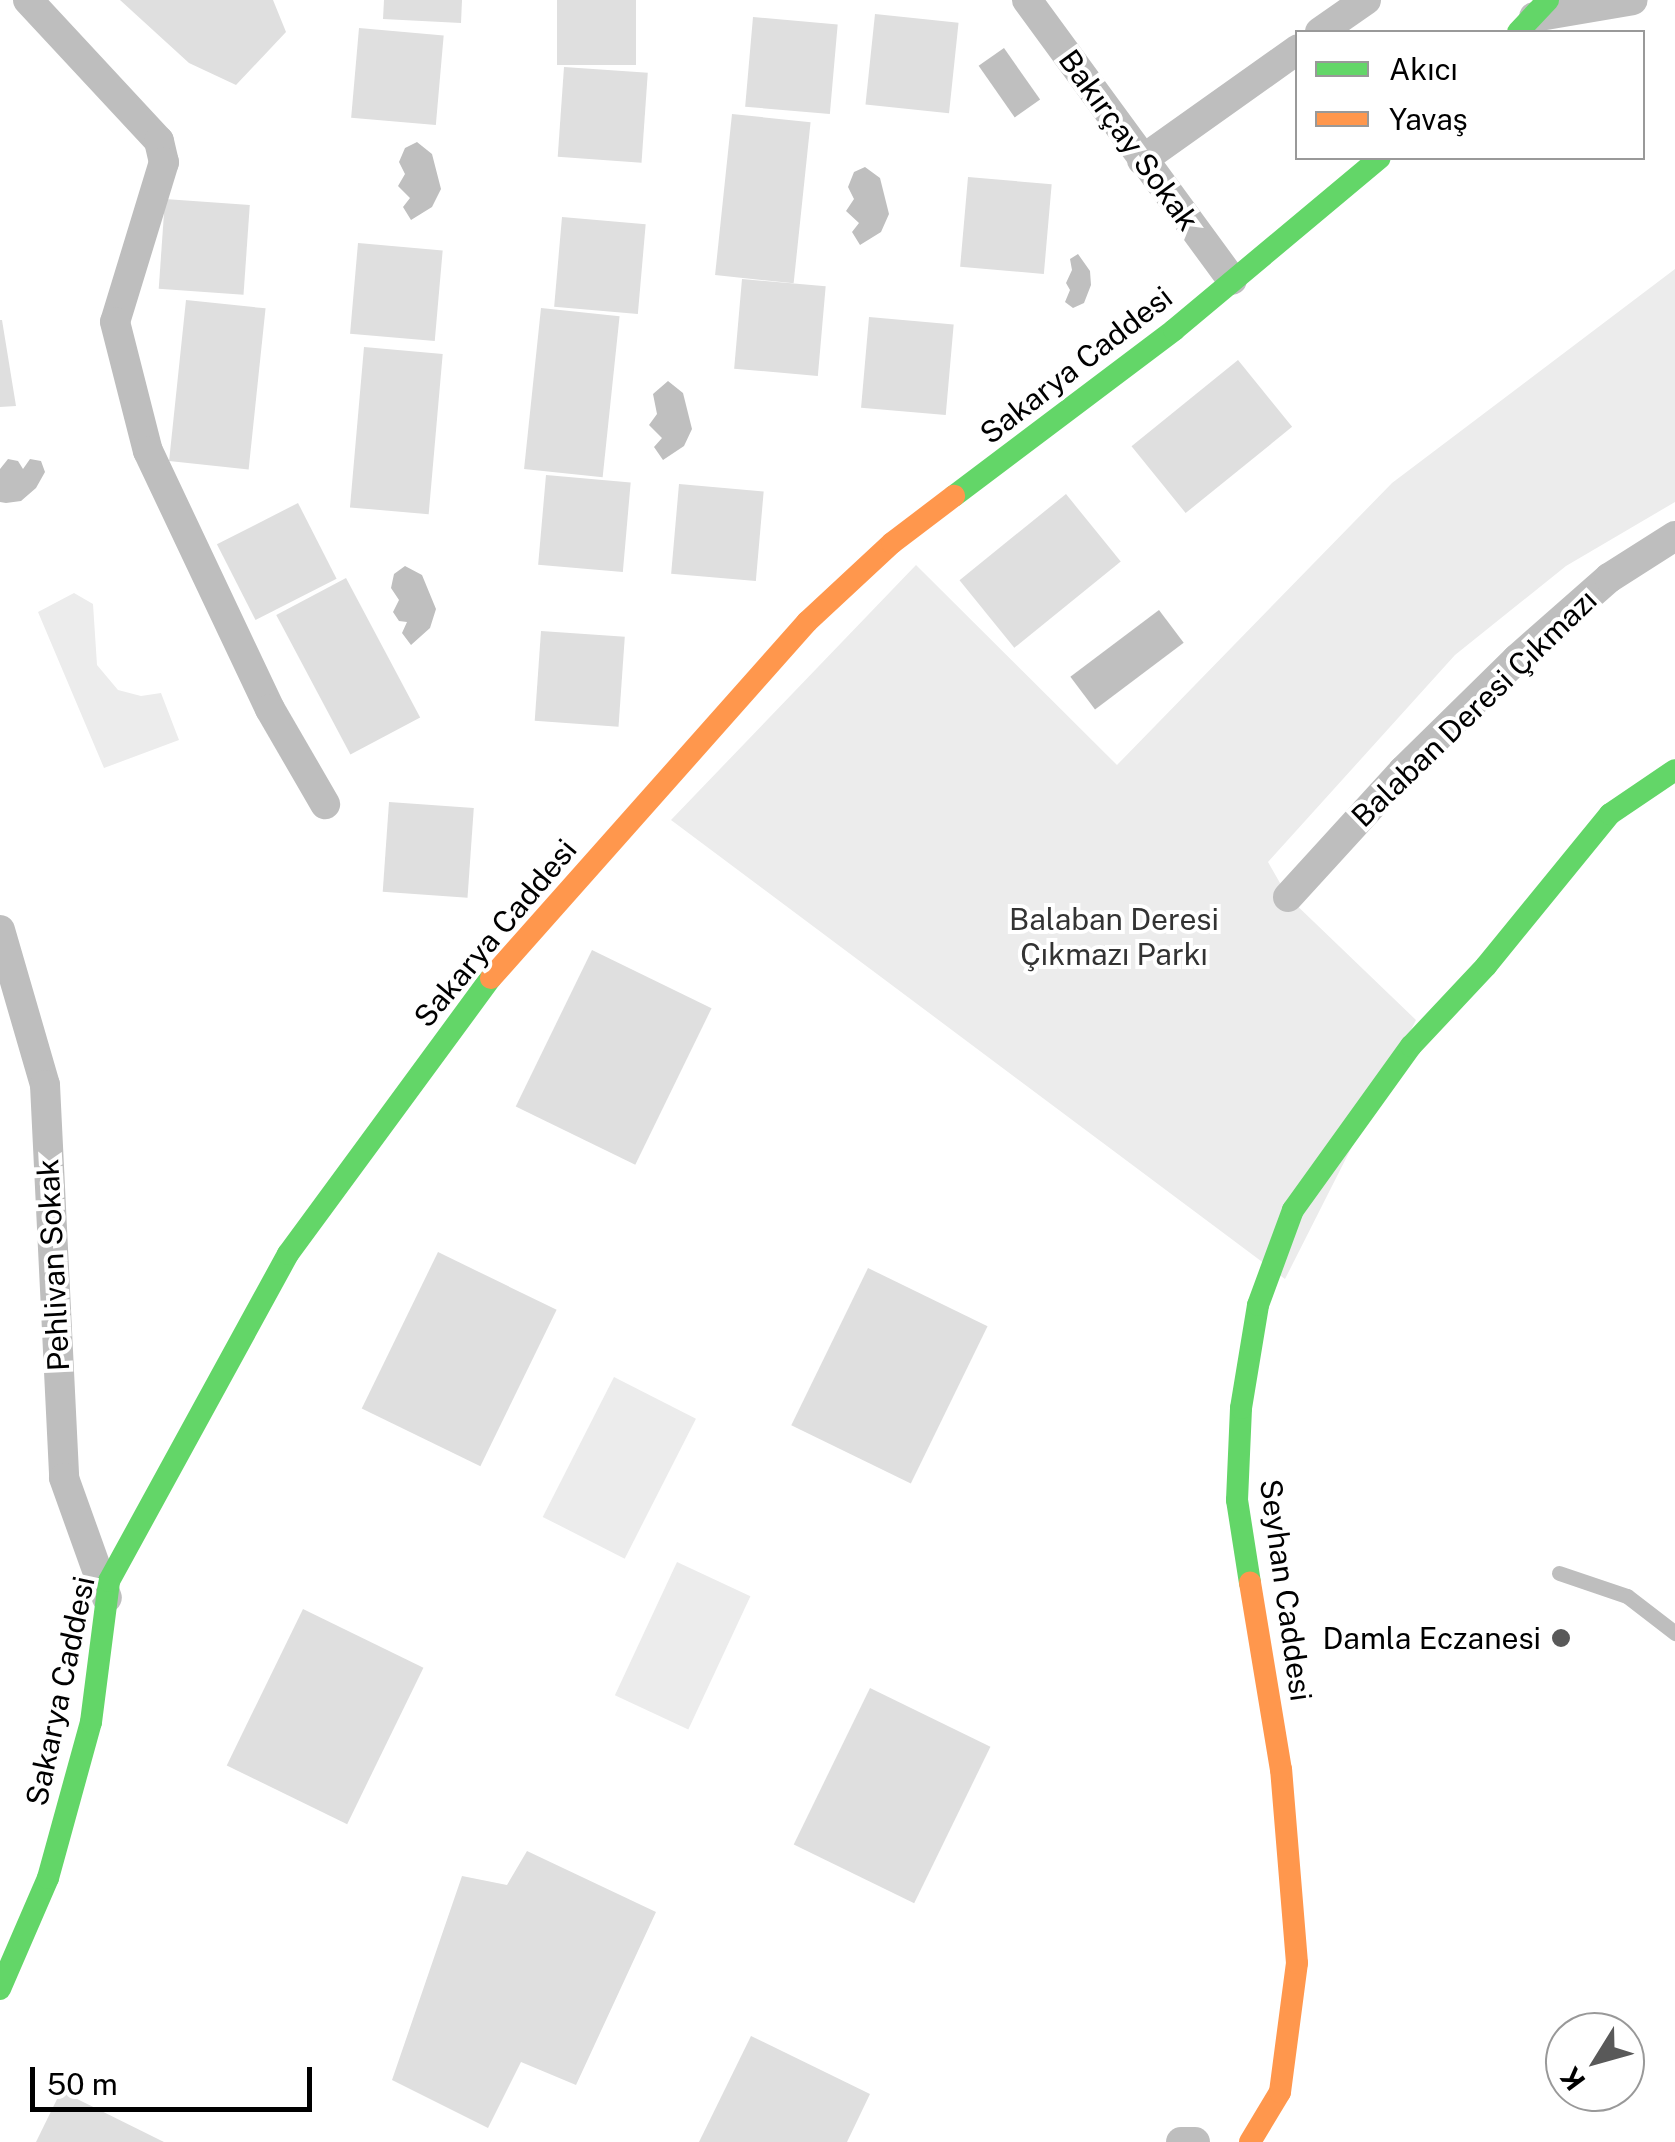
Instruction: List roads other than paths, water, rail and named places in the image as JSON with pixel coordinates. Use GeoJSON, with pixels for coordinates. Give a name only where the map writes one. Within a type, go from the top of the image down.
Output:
{"type":"FeatureCollection","features":[{"type":"Feature","properties":{"kind":"street"},"geometry":{"type":"LineString","coordinates":[[28,0],[160,141],[164,162],[115,322],[148,450],[270,708],[324,804]]}},
{"type":"Feature","properties":{"kind":"street","name":"Bakırçay Sokak"},"geometry":{"type":"LineString","coordinates":[[1028,0],[1232,280]]}},
{"type":"Feature","properties":{"kind":"street"},"geometry":{"type":"LineString","coordinates":[[1323,30],[1366,0]]}},
{"type":"Feature","properties":{"kind":"street"},"geometry":{"type":"LineString","coordinates":[[1533,17],[1633,0]]}},
{"type":"Feature","properties":{"kind":"street"},"geometry":{"type":"LineString","coordinates":[[1142,160],[1295,51]]}},
{"type":"Feature","properties":{"kind":"street","name":"Sakarya Caddesi"},"geometry":{"type":"LineString","coordinates":[[0,1989],[48,1878],[81,1757],[90,1722],[110,1580],[288,1254],[476,996],[807,622],[892,543],[1174,330],[1378,160]]}},
{"type":"Feature","properties":{"kind":"street","name":"Balaban Deresi Çıkmazı"},"geometry":{"type":"LineString","coordinates":[[1288,897],[1403,771],[1517,660],[1609,578],[1675,536]]}},
{"type":"Feature","properties":{"kind":"street","name":"Seyhan Caddesi"},"geometry":{"type":"LineString","coordinates":[[1250,2142],[1280,2092],[1297,1963],[1282,1770],[1238,1500],[1241,1408],[1258,1305],[1294,1210],[1411,1046],[1486,966],[1610,814],[1675,770]]}},
{"type":"Feature","properties":{"kind":"street","name":"Pehlivan Sokak"},"geometry":{"type":"LineString","coordinates":[[0,930],[44,1085],[64,1478],[107,1598]]}},
{"type":"Feature","properties":{"kind":"street"},"geometry":{"type":"LineString","coordinates":[[1182,2142],[1195,2142]]}},
{"type":"Feature","properties":{"kind":"lane"},"geometry":{"type":"LineString","coordinates":[[1560,1572],[1627,1596],[1675,1633]]}},
{"type":"Feature","properties":{"kind":"place","name":"Damla Eczanesi"},"geometry":{"type":"Point","coordinates":[1561,1638]}},
{"type":"Feature","properties":{"kind":"park label","name":"Balaban Deresi Çıkmazı Parkı"},"geometry":{"type":"Point","coordinates":[1114,936]}}]}
